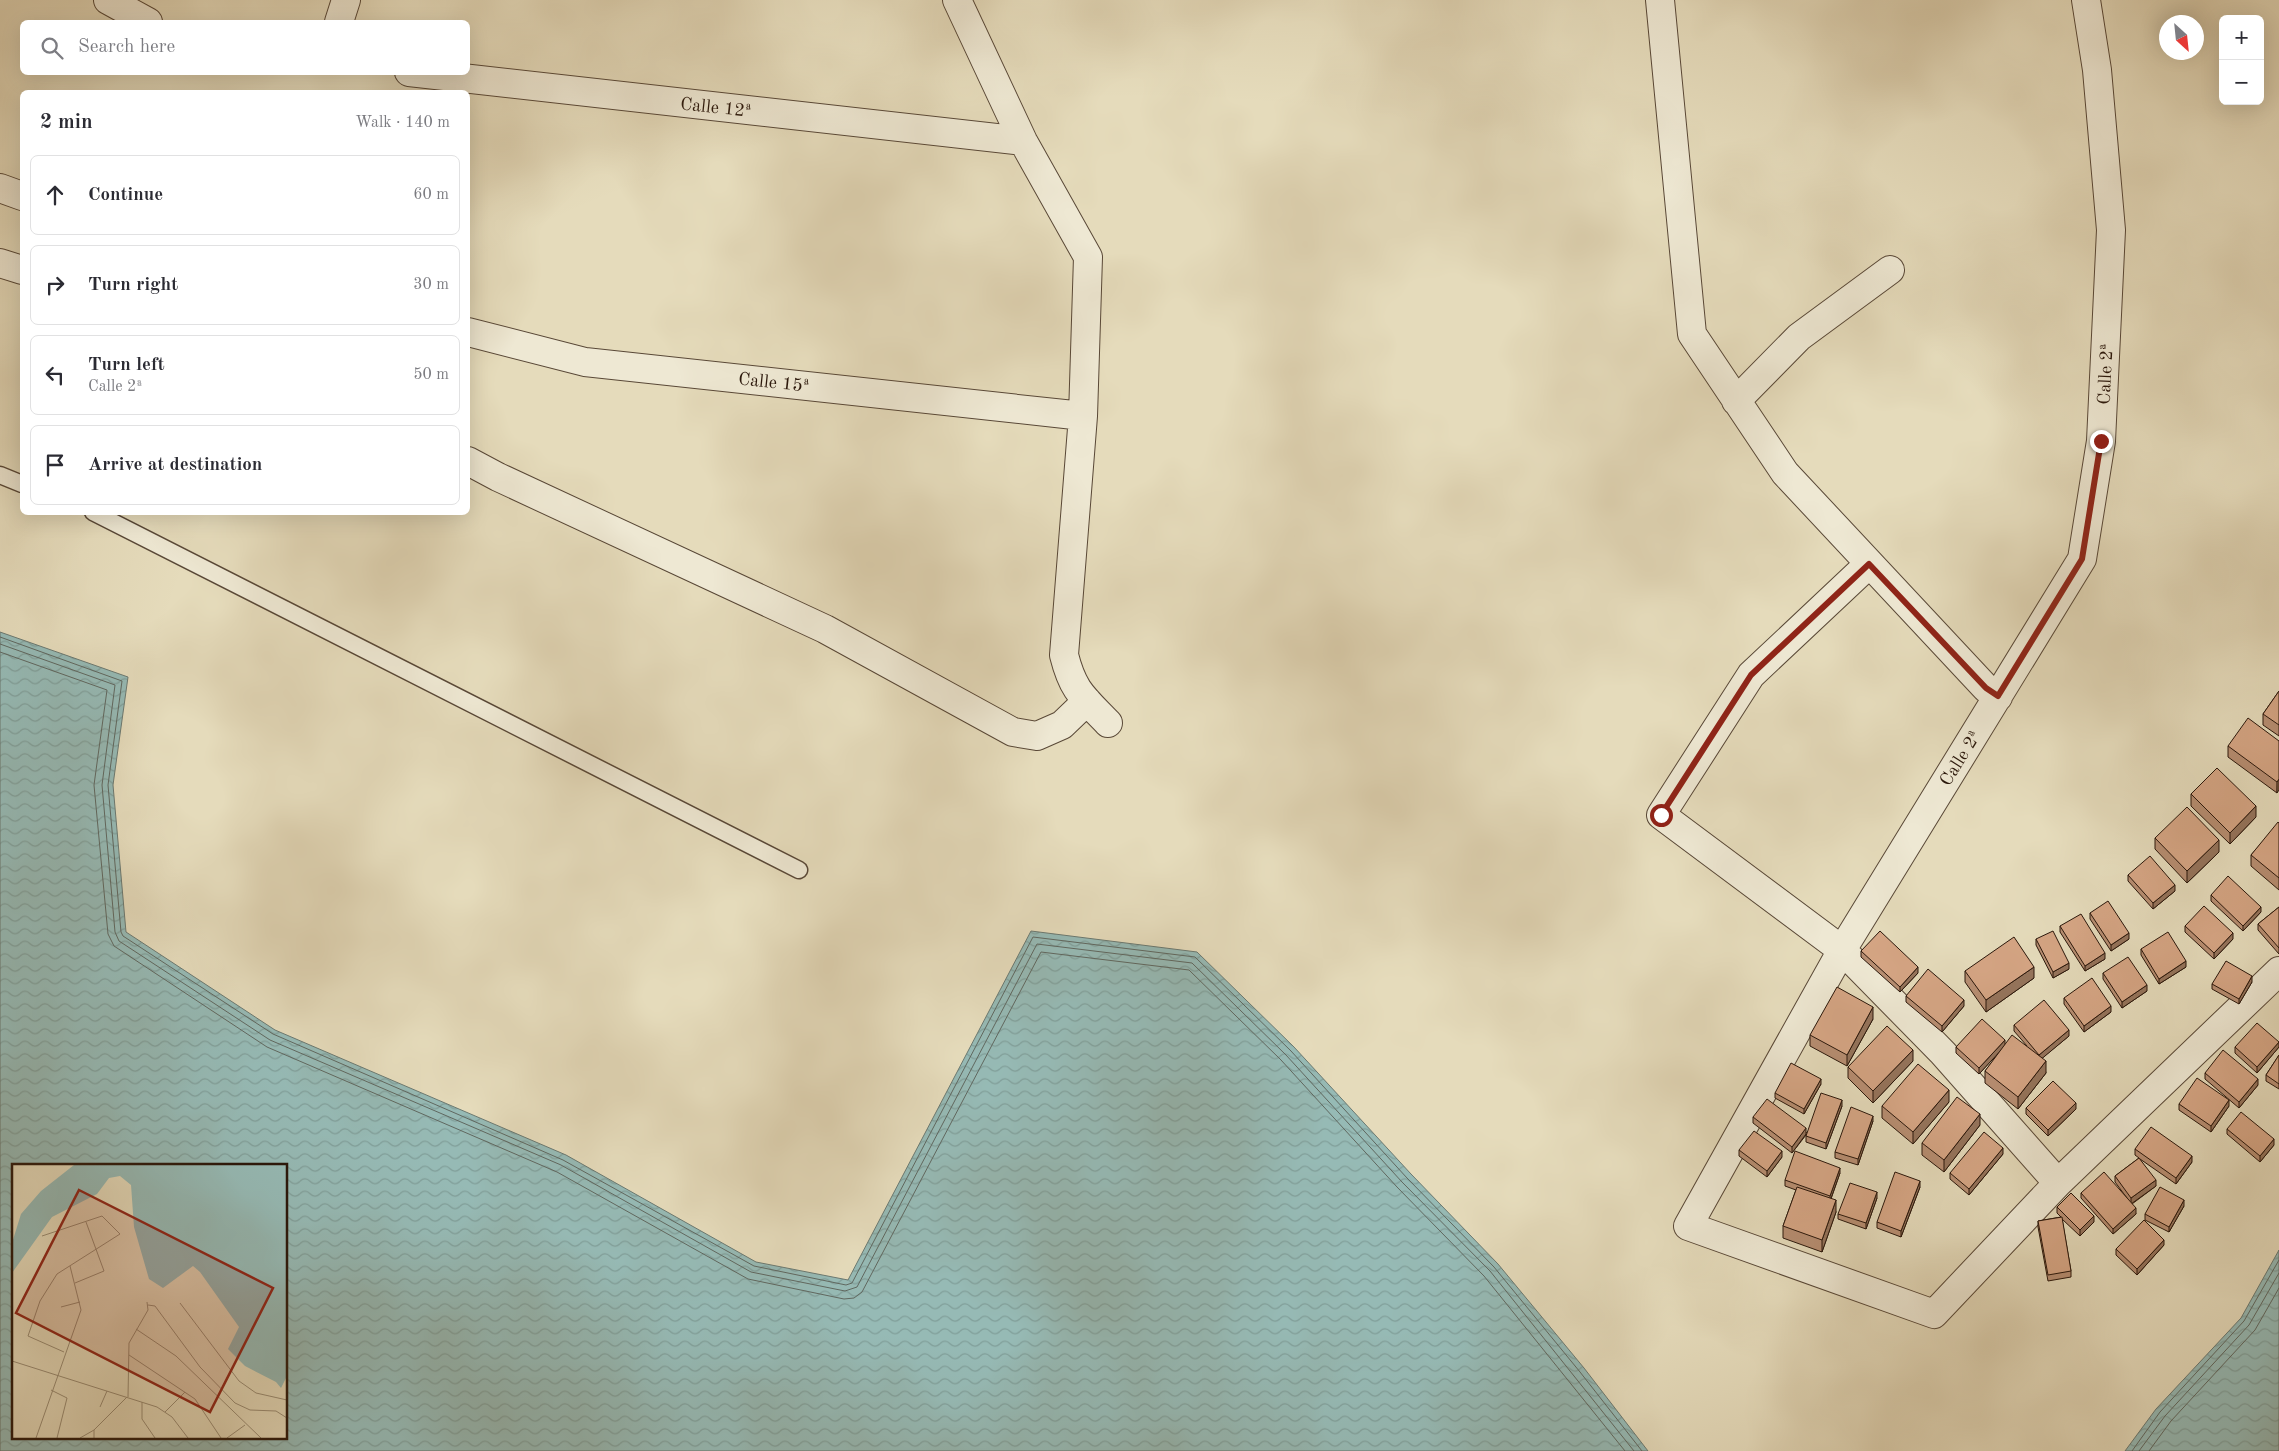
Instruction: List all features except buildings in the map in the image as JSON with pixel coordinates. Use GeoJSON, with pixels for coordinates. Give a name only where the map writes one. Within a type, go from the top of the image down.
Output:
{"type":"FeatureCollection","features":[{"type":"Feature","properties":{"kind":"street"},"geometry":{"type":"LineString","coordinates":[[108,0],[144,20]]}},
{"type":"Feature","properties":{"kind":"street"},"geometry":{"type":"LineString","coordinates":[[340,20],[346,0]]}},
{"type":"Feature","properties":{"kind":"street"},"geometry":{"type":"LineString","coordinates":[[957,0],[1023,140],[1088,257],[1083,416],[1064,655],[1068,674],[1076,690],[1108,723]]}},
{"type":"Feature","properties":{"kind":"street"},"geometry":{"type":"LineString","coordinates":[[1660,0],[1692,334],[1785,473],[1986,688],[1998,696]]}},
{"type":"Feature","properties":{"kind":"street","name":"Calle 2ª"},"geometry":{"type":"LineString","coordinates":[[2058,1183],[1934,1314],[1688,1226],[1842,950],[2082,559],[2101,441],[2111,230],[2097,70],[2086,0]]}},
{"type":"Feature","properties":{"kind":"street","name":"Calle 12ª"},"geometry":{"type":"LineString","coordinates":[[436,75],[1023,140]]}},
{"type":"Feature","properties":{"kind":"street"},"geometry":{"type":"LineString","coordinates":[[0,188],[20,195]]}},
{"type":"Feature","properties":{"kind":"street"},"geometry":{"type":"LineString","coordinates":[[0,263],[20,269]]}},
{"type":"Feature","properties":{"kind":"street"},"geometry":{"type":"LineString","coordinates":[[1736,401],[1799,337],[1890,270]]}},
{"type":"Feature","properties":{"kind":"street","name":"Calle 15ª"},"geometry":{"type":"LineString","coordinates":[[470,333],[585,362],[1083,416]]}},
{"type":"Feature","properties":{"kind":"street"},"geometry":{"type":"LineString","coordinates":[[470,461],[498,477],[825,629],[1013,732],[1037,736],[1062,725],[1087,701]]}},
{"type":"Feature","properties":{"kind":"street"},"geometry":{"type":"LineString","coordinates":[[1869,564],[1751,675],[1661,815],[1842,950],[1943,1054],[2058,1183],[2279,971]]}},
{"type":"Feature","properties":{"kind":"lane"},"geometry":{"type":"LineString","coordinates":[[0,475],[20,483]]}},
{"type":"Feature","properties":{"kind":"lane"},"geometry":{"type":"LineString","coordinates":[[99,515],[799,870]]}},
{"type":"Feature","properties":{"kind":"water"},"geometry":{"type":"Polygon","coordinates":[[[0,632],[128,677],[113,785],[126,932],[275,1030],[566,1155],[756,1262],[848,1280],[1031,931],[1197,952],[1294,1047],[1411,1174],[1498,1264],[1584,1368],[1648,1451],[0,1451],[0,632]]]}},
{"type":"Feature","properties":{"kind":"water"},"geometry":{"type":"Polygon","coordinates":[[[2279,1250],[2279,1451],[2125,1451],[2156,1409],[2241,1318],[2279,1250]]]}},
{"type":"Feature","properties":{"kind":"route"},"geometry":{"type":"LineString","coordinates":[[1661,815],[1751,675],[1869,564],[1986,688],[1998,696],[2082,559],[2101,441]]}}]}
